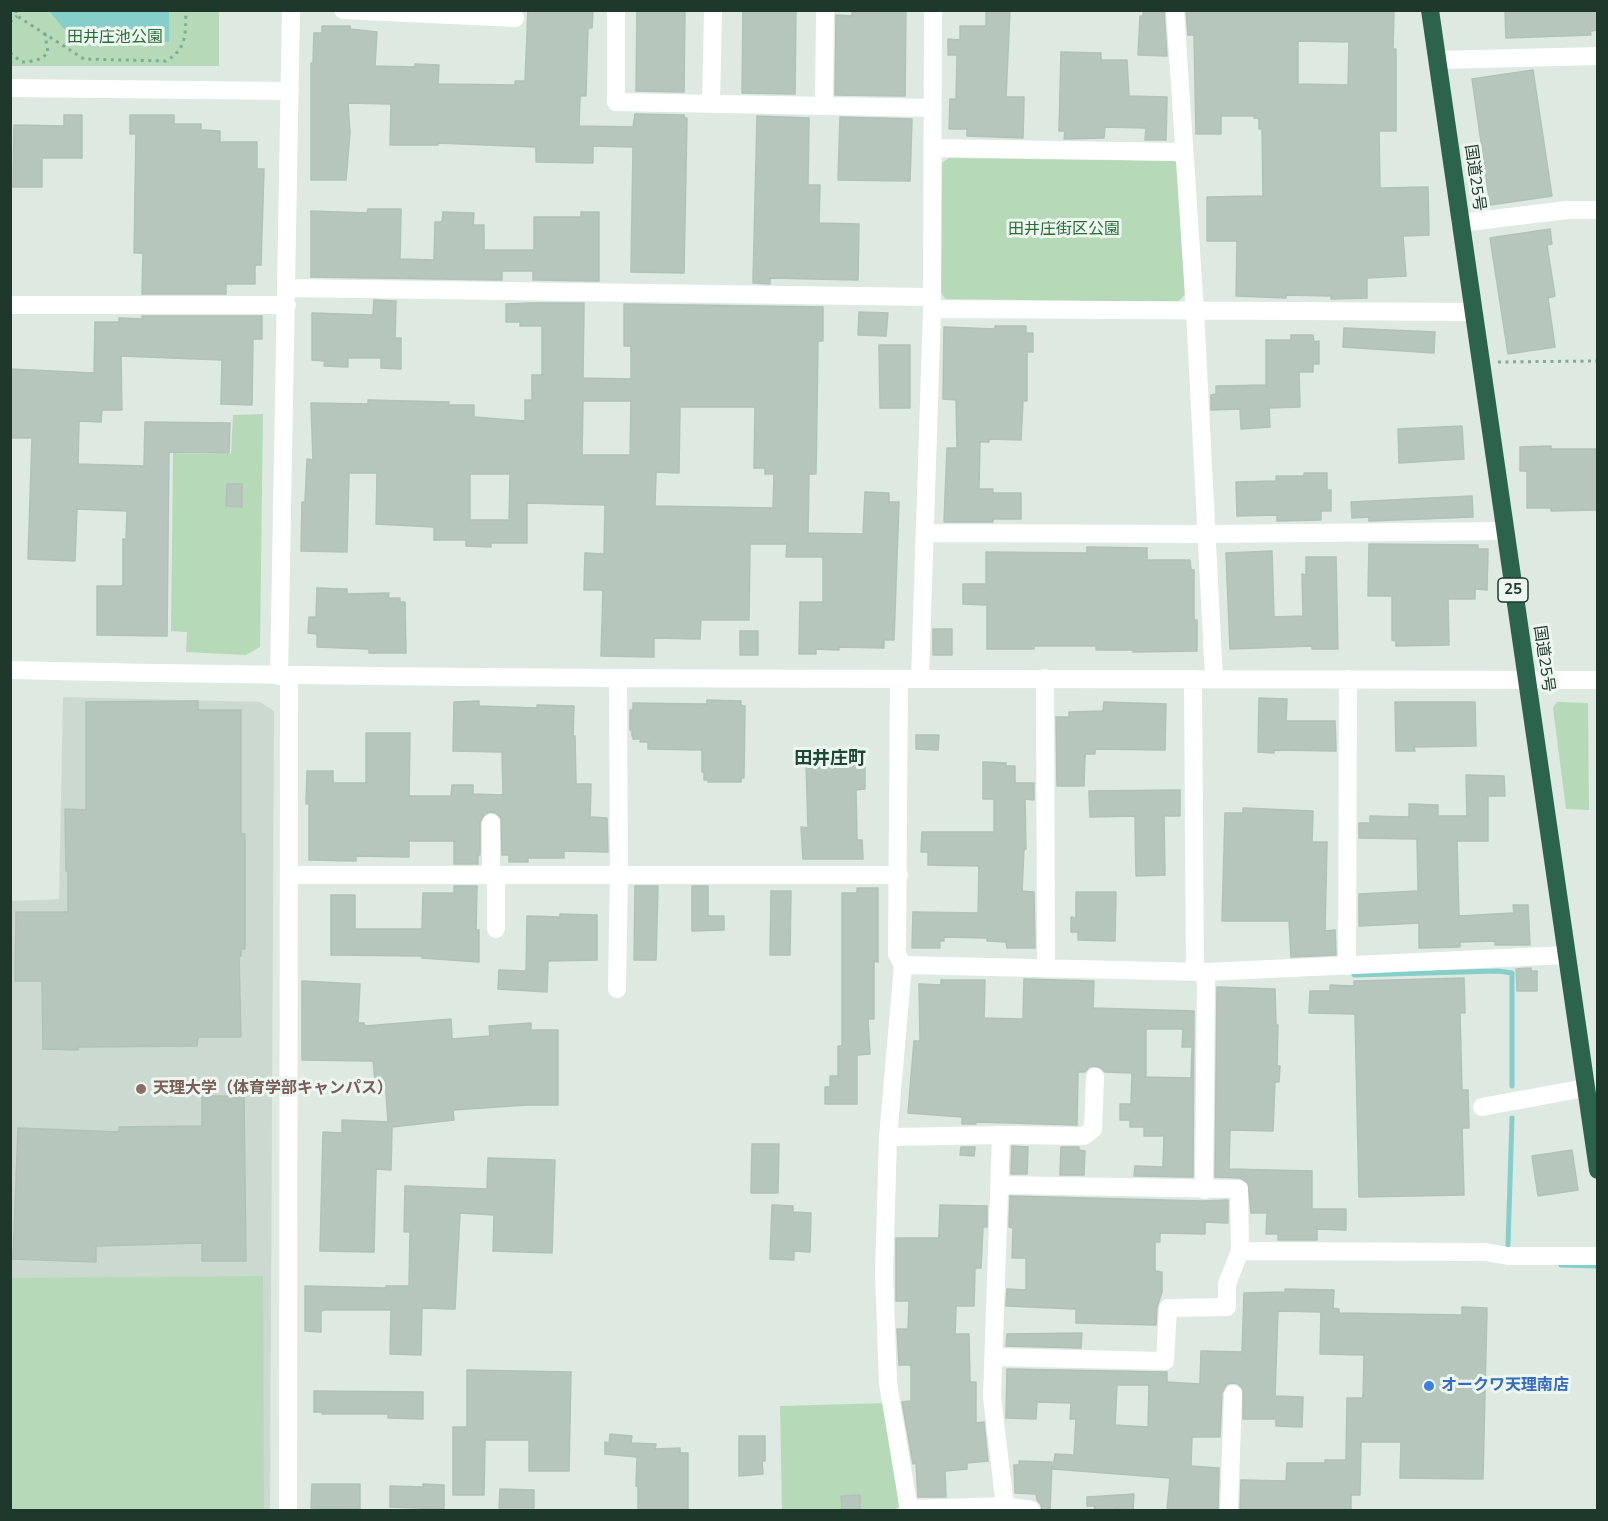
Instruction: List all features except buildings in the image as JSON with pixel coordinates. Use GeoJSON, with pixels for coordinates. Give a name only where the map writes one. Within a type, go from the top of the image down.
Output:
{"type":"FeatureCollection","features":[{"type":"Feature","properties":{"kind":"highway","name":"国道25号"},"geometry":{"type":"LineString","coordinates":[[1430,10],[1598,1170]]}},
{"type":"Feature","properties":{"kind":"street"},"geometry":{"type":"LineString","coordinates":[[288,1510],[290,875],[284,677],[291,10]]}},
{"type":"Feature","properties":{"kind":"street"},"geometry":{"type":"LineString","coordinates":[[343,10],[515,18]]}},
{"type":"Feature","properties":{"kind":"street"},"geometry":{"type":"LineString","coordinates":[[616,10],[616,102],[933,108]]}},
{"type":"Feature","properties":{"kind":"street"},"geometry":{"type":"LineString","coordinates":[[711,104],[712,10]]}},
{"type":"Feature","properties":{"kind":"street"},"geometry":{"type":"LineString","coordinates":[[824,106],[825,10]]}},
{"type":"Feature","properties":{"kind":"street"},"geometry":{"type":"LineString","coordinates":[[920,678],[931,303],[933,10]]}},
{"type":"Feature","properties":{"kind":"street"},"geometry":{"type":"LineString","coordinates":[[1175,10],[1195,311],[1214,678]]}},
{"type":"Feature","properties":{"kind":"street"},"geometry":{"type":"LineString","coordinates":[[1438,60],[1598,56]]}},
{"type":"Feature","properties":{"kind":"street"},"geometry":{"type":"LineString","coordinates":[[10,88],[290,91]]}},
{"type":"Feature","properties":{"kind":"street"},"geometry":{"type":"LineString","coordinates":[[933,148],[1183,152]]}},
{"type":"Feature","properties":{"kind":"street"},"geometry":{"type":"LineString","coordinates":[[1461,223],[1567,210],[1598,210]]}},
{"type":"Feature","properties":{"kind":"street"},"geometry":{"type":"LineString","coordinates":[[10,305],[287,296],[931,303],[1195,311],[1474,312]]}},
{"type":"Feature","properties":{"kind":"street"},"geometry":{"type":"LineString","coordinates":[[925,533],[1208,534],[1505,531]]}},
{"type":"Feature","properties":{"kind":"street"},"geometry":{"type":"LineString","coordinates":[[10,670],[284,677],[1598,680]]}},
{"type":"Feature","properties":{"kind":"street"},"geometry":{"type":"LineString","coordinates":[[1045,678],[1046,967]]}},
{"type":"Feature","properties":{"kind":"street"},"geometry":{"type":"LineString","coordinates":[[616,989],[619,874],[618,679]]}},
{"type":"Feature","properties":{"kind":"street"},"geometry":{"type":"LineString","coordinates":[[899,679],[897,954],[903,965],[888,1137],[884,1274],[888,1383],[909,1510],[1005,1506],[1030,1510]]}},
{"type":"Feature","properties":{"kind":"street"},"geometry":{"type":"LineString","coordinates":[[1193,679],[1204,1190]]}},
{"type":"Feature","properties":{"kind":"street"},"geometry":{"type":"LineString","coordinates":[[1347,966],[1348,679]]}},
{"type":"Feature","properties":{"kind":"street"},"geometry":{"type":"LineString","coordinates":[[491,823],[496,928]]}},
{"type":"Feature","properties":{"kind":"street"},"geometry":{"type":"LineString","coordinates":[[290,875],[899,874]]}},
{"type":"Feature","properties":{"kind":"street"},"geometry":{"type":"LineString","coordinates":[[903,965],[1201,972],[1566,955]]}},
{"type":"Feature","properties":{"kind":"street"},"geometry":{"type":"LineString","coordinates":[[888,1137],[1084,1136],[1093,1129],[1095,1077]]}},
{"type":"Feature","properties":{"kind":"street"},"geometry":{"type":"LineString","coordinates":[[1482,1107],[1585,1088]]}},
{"type":"Feature","properties":{"kind":"street"},"geometry":{"type":"LineString","coordinates":[[1001,1135],[992,1397],[1005,1506]]}},
{"type":"Feature","properties":{"kind":"street"},"geometry":{"type":"LineString","coordinates":[[993,1357],[1165,1361],[1168,1308],[1227,1307],[1227,1284],[1240,1251],[1239,1189],[999,1185]]}},
{"type":"Feature","properties":{"kind":"street"},"geometry":{"type":"LineString","coordinates":[[1240,1251],[1485,1252],[1508,1256],[1598,1256]]}},
{"type":"Feature","properties":{"kind":"street"},"geometry":{"type":"LineString","coordinates":[[1229,1510],[1233,1394]]}},
{"type":"Feature","properties":{"kind":"path"},"geometry":{"type":"LineString","coordinates":[[16,10],[17,16],[84,59],[166,61],[176,55],[185,39],[186,10]]}},
{"type":"Feature","properties":{"kind":"path"},"geometry":{"type":"LineString","coordinates":[[10,22],[17,16]]}},
{"type":"Feature","properties":{"kind":"path"},"geometry":{"type":"LineString","coordinates":[[10,53],[22,62],[33,62],[46,56],[48,52],[45,34]]}},
{"type":"Feature","properties":{"kind":"path"},"geometry":{"type":"LineString","coordinates":[[1481,363],[1598,361]]}},
{"type":"Feature","properties":{"kind":"shaded area","name":"天理大学（体育学部キャンパス）"},"geometry":{"type":"Polygon","coordinates":[[[63,697],[260,702],[274,711],[270,1510],[11,1510],[10,901],[59,899],[63,697]]]}},
{"type":"Feature","properties":{"kind":"green space","name":"田井庄池公園"},"geometry":{"type":"Polygon","coordinates":[[[11,11],[219,11],[219,66],[11,66],[11,11]]]}},
{"type":"Feature","properties":{"kind":"green space","name":"田井庄街区公園"},"geometry":{"type":"Polygon","coordinates":[[[949,158],[1174,161],[1179,164],[1187,292],[1178,302],[946,299],[941,293],[942,163],[949,158]]]}},
{"type":"Feature","properties":{"kind":"green space"},"geometry":{"type":"Polygon","coordinates":[[[263,414],[260,647],[246,655],[186,652],[187,632],[171,631],[173,453],[231,454],[233,415],[263,414]]]}},
{"type":"Feature","properties":{"kind":"green space"},"geometry":{"type":"Polygon","coordinates":[[[1557,702],[1588,703],[1589,810],[1566,809],[1553,708],[1557,702]]]}},
{"type":"Feature","properties":{"kind":"green space"},"geometry":{"type":"Polygon","coordinates":[[[263,1276],[264,1510],[11,1510],[11,1278],[263,1276]]]}},
{"type":"Feature","properties":{"kind":"green space"},"geometry":{"type":"Polygon","coordinates":[[[885,1403],[899,1506],[895,1510],[782,1510],[780,1406],[885,1403]]]}},
{"type":"Feature","properties":{"kind":"water"},"geometry":{"type":"Polygon","coordinates":[[[49,11],[169,11],[169,42],[91,42],[65,30],[49,11]]]}},
{"type":"Feature","properties":{"kind":"waterway"},"geometry":{"type":"LineString","coordinates":[[1354,975],[1498,971],[1512,973],[1512,1086]]}},
{"type":"Feature","properties":{"kind":"waterway"},"geometry":{"type":"LineString","coordinates":[[1508,1245],[1512,1118]]}},
{"type":"Feature","properties":{"kind":"waterway"},"geometry":{"type":"LineString","coordinates":[[1561,1265],[1596,1266]]}},
{"type":"Feature","properties":{"kind":"place","name":"天理大学（体育学部キャンパス）"},"geometry":{"type":"Point","coordinates":[141,1089]}},
{"type":"Feature","properties":{"kind":"place","name":"オークワ天理南店"},"geometry":{"type":"Point","coordinates":[1429,1386]}},
{"type":"Feature","properties":{"kind":"district","name":"田井庄町"},"geometry":{"type":"Point","coordinates":[830,760]}}]}
